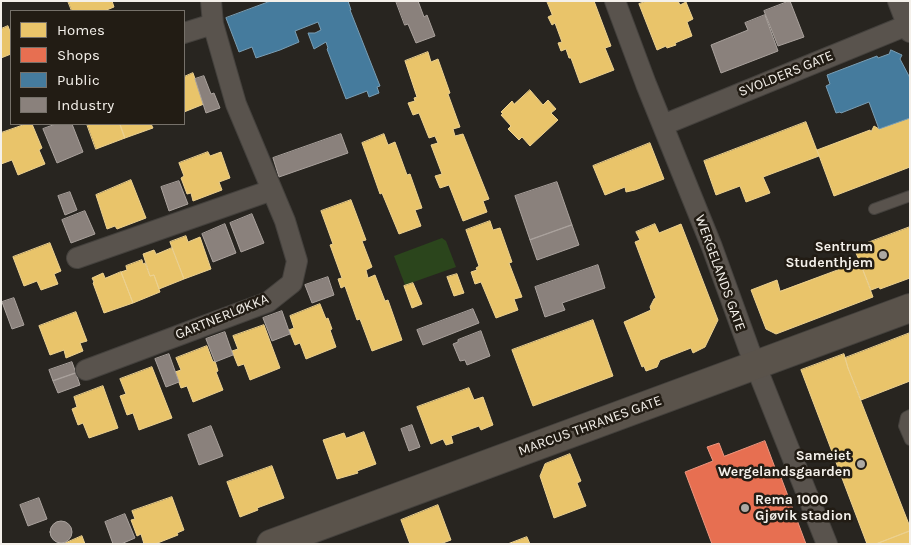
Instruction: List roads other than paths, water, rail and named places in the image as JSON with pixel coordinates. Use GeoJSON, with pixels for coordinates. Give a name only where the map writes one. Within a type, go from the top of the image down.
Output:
{"type":"FeatureCollection","features":[{"type":"Feature","properties":{"kind":"main road","name":"MARCUS THRANES GATE"},"geometry":{"type":"LineString","coordinates":[[271,544],[910,308]]}},
{"type":"Feature","properties":{"kind":"street","name":"GARTNERLØKKA"},"geometry":{"type":"LineString","coordinates":[[86,370],[268,302],[292,283],[297,261],[285,221],[236,104],[212,24],[211,1]]}},
{"type":"Feature","properties":{"kind":"street","name":"WERGELANDS GATE"},"geometry":{"type":"LineString","coordinates":[[615,1],[827,544]]}},
{"type":"Feature","properties":{"kind":"street"},"geometry":{"type":"LineString","coordinates":[[898,1],[909,27]]}},
{"type":"Feature","properties":{"kind":"street"},"geometry":{"type":"LineString","coordinates":[[185,33],[212,24]]}},
{"type":"Feature","properties":{"kind":"street","name":"SVOLDERS GATE"},"geometry":{"type":"LineString","coordinates":[[663,125],[909,27]]}},
{"type":"Feature","properties":{"kind":"street"},"geometry":{"type":"LineString","coordinates":[[77,258],[272,190]]}},
{"type":"Feature","properties":{"kind":"lane"},"geometry":{"type":"LineString","coordinates":[[874,209],[910,196]]}},
{"type":"Feature","properties":{"kind":"lane"},"geometry":{"type":"LineString","coordinates":[[910,415],[906,417],[904,426],[910,440]]}},
{"type":"Feature","properties":{"kind":"place","name":"Sentrum Studenthjem"},"geometry":{"type":"Point","coordinates":[883,255]}},
{"type":"Feature","properties":{"kind":"place","name":"Sameiet Wergelandsgaarden"},"geometry":{"type":"Point","coordinates":[861,464]}},
{"type":"Feature","properties":{"kind":"place","name":"Rema 1000 Gjøvik stadion"},"geometry":{"type":"Point","coordinates":[745,508]}}]}
